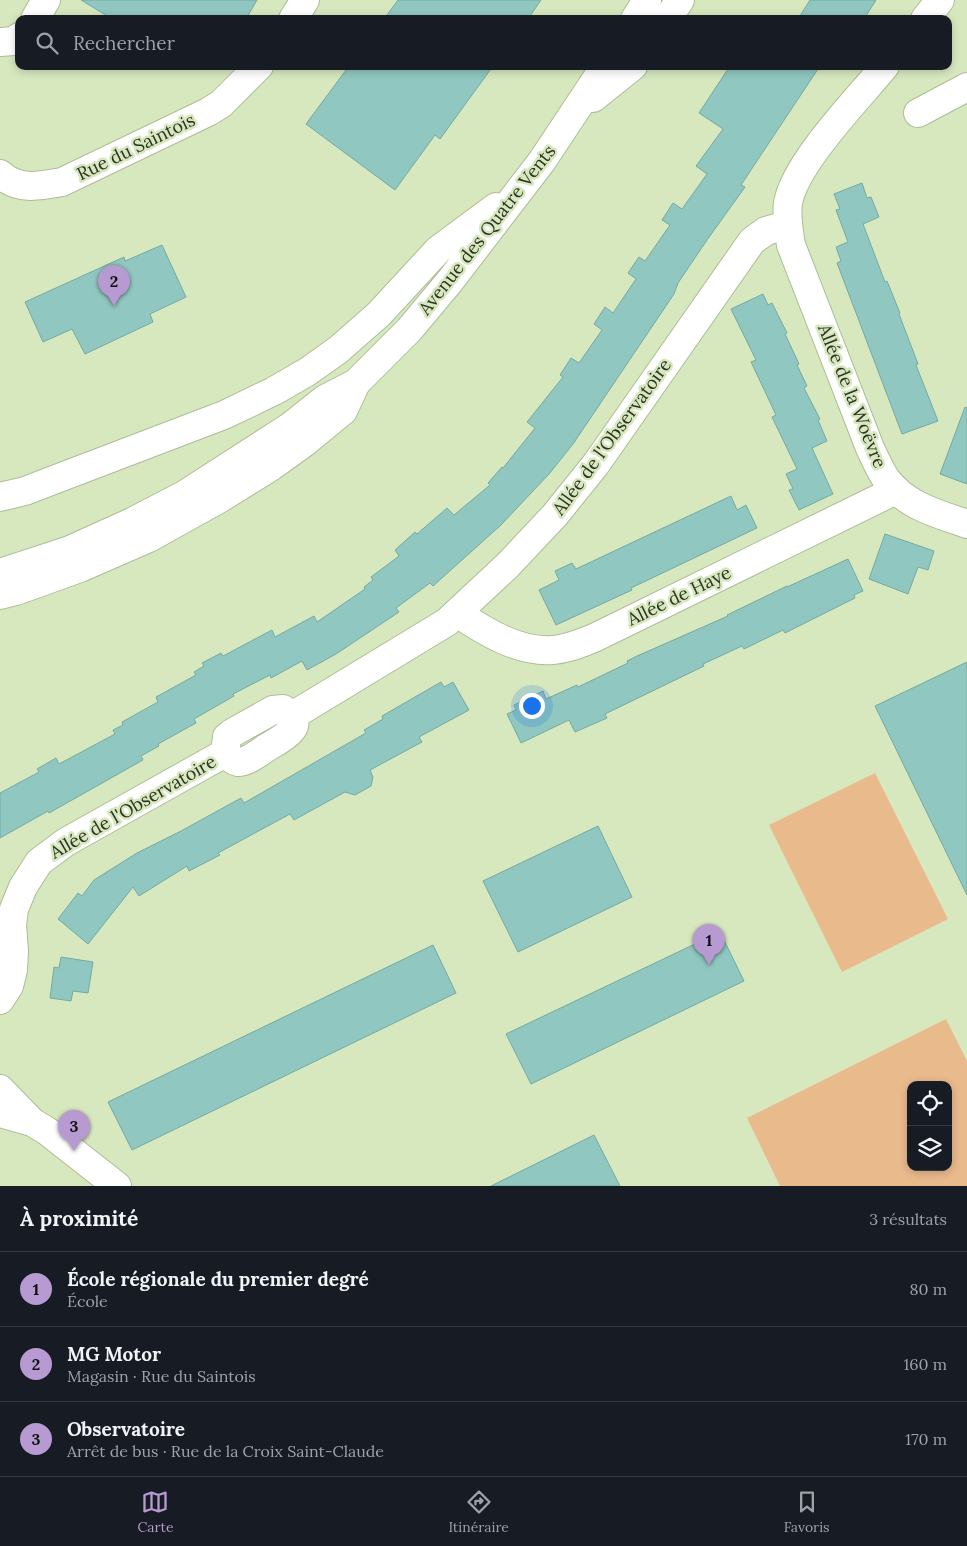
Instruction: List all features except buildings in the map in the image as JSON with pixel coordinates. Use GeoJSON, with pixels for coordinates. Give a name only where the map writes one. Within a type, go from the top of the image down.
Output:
{"type":"FeatureCollection","features":[{"type":"Feature","properties":{"kind":"street"},"geometry":{"type":"LineString","coordinates":[[37,15],[46,0]]}},
{"type":"Feature","properties":{"kind":"street"},"geometry":{"type":"LineString","coordinates":[[296,15],[305,0]]}},
{"type":"Feature","properties":{"kind":"street"},"geometry":{"type":"LineString","coordinates":[[638,15],[647,0]]}},
{"type":"Feature","properties":{"kind":"street"},"geometry":{"type":"LineString","coordinates":[[670,15],[680,0]]}},
{"type":"Feature","properties":{"kind":"street"},"geometry":{"type":"LineString","coordinates":[[928,15],[940,0]]}},
{"type":"Feature","properties":{"kind":"street"},"geometry":{"type":"LineString","coordinates":[[0,42],[15,40]]}},
{"type":"Feature","properties":{"kind":"street","name":"Rue du Saintois"},"geometry":{"type":"LineString","coordinates":[[0,174],[18,185],[37,187],[62,182],[208,112],[221,104],[255,70]]}},
{"type":"Feature","properties":{"kind":"street","name":"Avenue des Quatre Vents"},"geometry":{"type":"LineString","coordinates":[[0,574],[70,550],[184,496],[291,426],[325,399],[356,383],[409,330],[450,281],[523,187],[602,70]]}},
{"type":"Feature","properties":{"kind":"street"},"geometry":{"type":"LineString","coordinates":[[574,113],[628,70]]}},
{"type":"Feature","properties":{"kind":"street","name":"Allée de la Woëvre"},"geometry":{"type":"LineString","coordinates":[[882,70],[813,154],[793,188],[788,204],[788,225],[791,245],[870,448],[886,479],[896,490],[924,509],[967,524]]}},
{"type":"Feature","properties":{"kind":"street"},"geometry":{"type":"LineString","coordinates":[[918,113],[967,87]]}},
{"type":"Feature","properties":{"kind":"street"},"geometry":{"type":"LineString","coordinates":[[0,496],[25,491],[224,415],[274,391],[307,372],[338,350],[380,314],[438,250],[523,187]]}},
{"type":"Feature","properties":{"kind":"street","name":"Allée de l'Observatoire"},"geometry":{"type":"LineString","coordinates":[[0,1000],[9,986],[13,970],[12,925],[14,909],[23,887],[39,862],[66,842],[225,753],[231,759],[238,762],[247,759],[287,736],[294,727],[292,716],[447,622],[508,565],[555,515],[596,464],[752,241],[766,231],[788,225]]}},
{"type":"Feature","properties":{"kind":"street","name":"Avenue des Quatre Vents"},"geometry":{"type":"LineString","coordinates":[[0,595],[80,568],[149,538],[219,499],[272,466],[343,411],[356,383]]}},
{"type":"Feature","properties":{"kind":"street","name":"Allée de Haye"},"geometry":{"type":"LineString","coordinates":[[457,613],[480,629],[516,645],[538,650],[572,647],[603,634],[896,490]]}},
{"type":"Feature","properties":{"kind":"street"},"geometry":{"type":"LineString","coordinates":[[0,1089],[32,1122],[74,1151],[117,1186]]}},
{"type":"Feature","properties":{"kind":"street"},"geometry":{"type":"LineString","coordinates":[[0,1113],[32,1122]]}},
{"type":"Feature","properties":{"kind":"shaded area"},"geometry":{"type":"Polygon","coordinates":[[[875,773],[948,919],[842,972],[769,825],[875,773]]]}},
{"type":"Feature","properties":{"kind":"shaded area"},"geometry":{"type":"Polygon","coordinates":[[[946,1019],[967,1061],[967,1186],[780,1186],[747,1118],[946,1019]]]}},
{"type":"Feature","properties":{"kind":"place","name":"MG Motor"},"geometry":{"type":"Point","coordinates":[114,306]}},
{"type":"Feature","properties":{"kind":"place","name":"École régionale du premier degré"},"geometry":{"type":"Point","coordinates":[709,965]}},
{"type":"Feature","properties":{"kind":"place","name":"Observatoire"},"geometry":{"type":"Point","coordinates":[74,1151]}}]}
